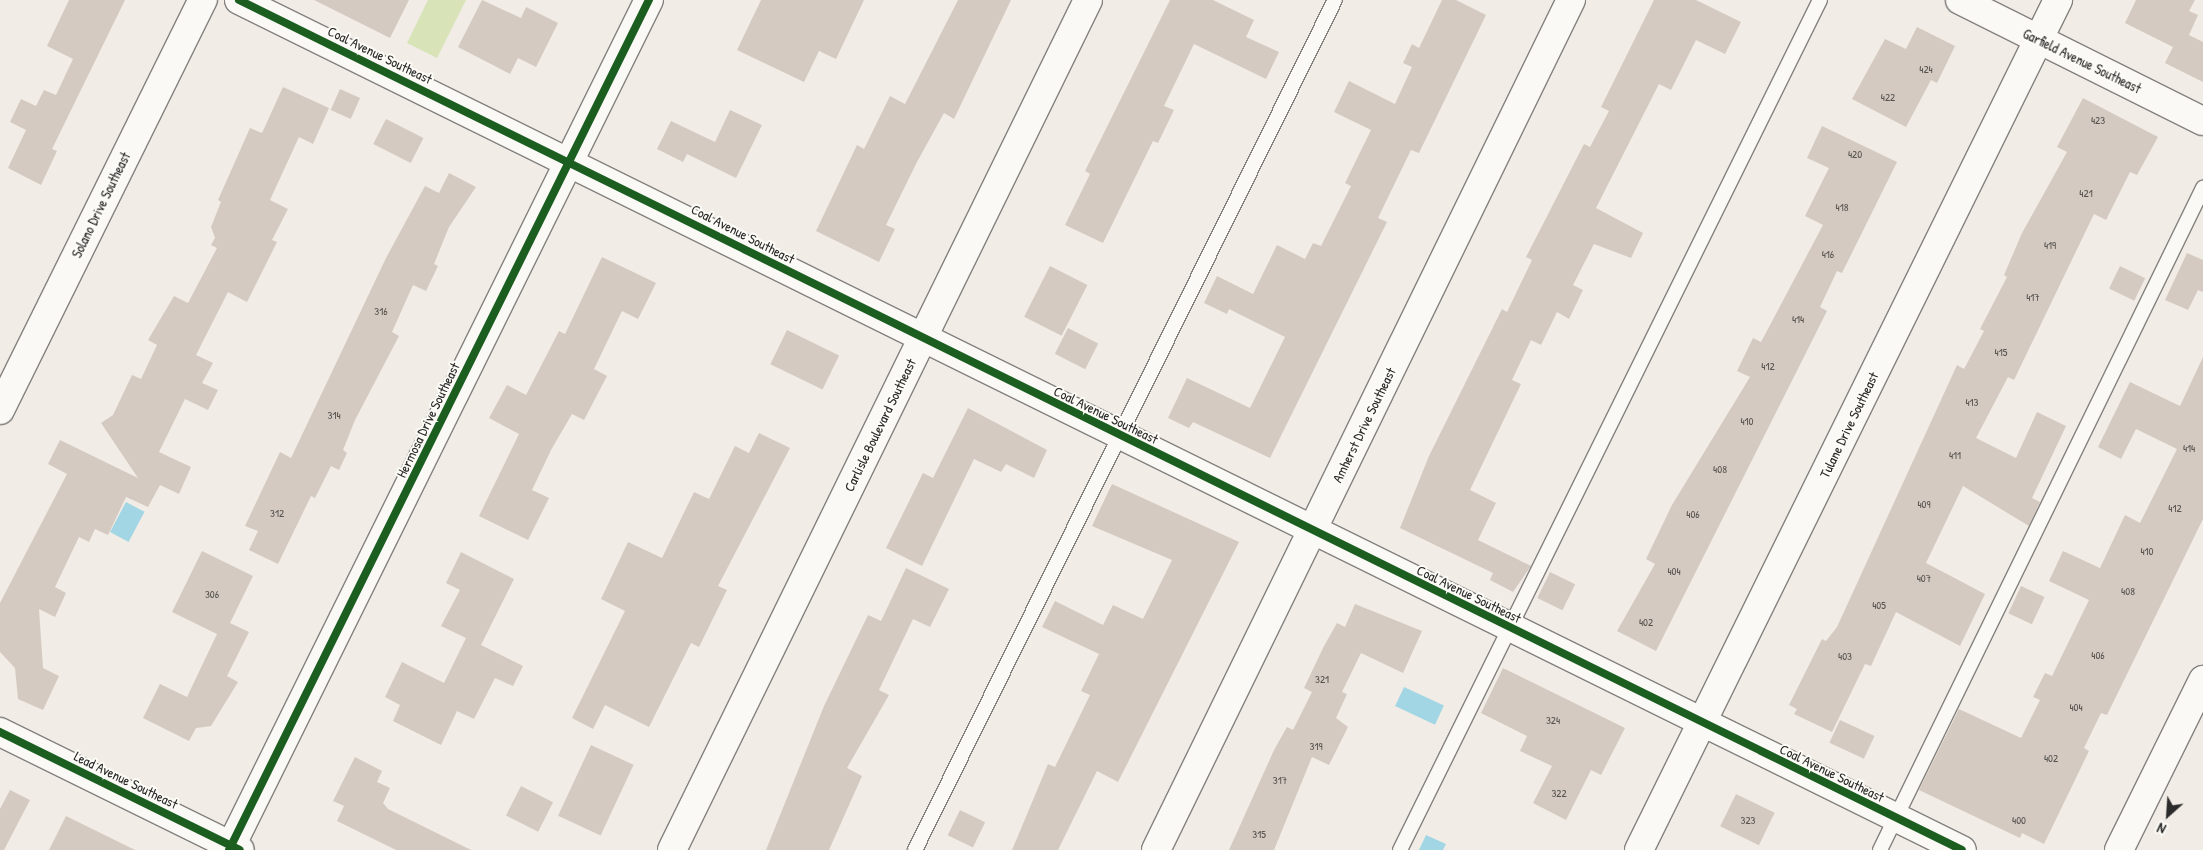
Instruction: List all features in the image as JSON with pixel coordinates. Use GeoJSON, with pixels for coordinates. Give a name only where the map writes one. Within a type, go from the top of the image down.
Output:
{"type":"FeatureCollection","features":[{"type":"Feature","properties":{"kind":"street","name":"Solano Drive Southeast"},"geometry":{"type":"LineString","coordinates":[[0,410],[203,0]]}},
{"type":"Feature","properties":{"kind":"street","name":"Coal Avenue Southeast"},"geometry":{"type":"LineString","coordinates":[[240,0],[1962,850]]}},
{"type":"Feature","properties":{"kind":"street","name":"Hermosa Drive Southeast"},"geometry":{"type":"LineString","coordinates":[[233,849],[649,0]]}},
{"type":"Feature","properties":{"kind":"street","name":"Carlisle Boulevard Southeast"},"geometry":{"type":"LineString","coordinates":[[672,850],[1088,0]]}},
{"type":"Feature","properties":{"kind":"street","name":"Amherst Drive Southeast"},"geometry":{"type":"LineString","coordinates":[[1156,850],[1571,0]]}},
{"type":"Feature","properties":{"kind":"street","name":"Garfield Avenue Southeast"},"geometry":{"type":"LineString","coordinates":[[1960,0],[2203,121]]}},
{"type":"Feature","properties":{"kind":"street","name":"Tulane Drive Southeast"},"geometry":{"type":"LineString","coordinates":[[1639,850],[2058,0]]}},
{"type":"Feature","properties":{"kind":"street"},"geometry":{"type":"LineString","coordinates":[[2119,850],[2203,680]]}},
{"type":"Feature","properties":{"kind":"street","name":"Lead Avenue Southeast"},"geometry":{"type":"LineString","coordinates":[[0,732],[233,849]]}},
{"type":"Feature","properties":{"kind":"lane"},"geometry":{"type":"LineString","coordinates":[[915,850],[1118,434],[1335,0]]}},
{"type":"Feature","properties":{"kind":"lane"},"geometry":{"type":"LineString","coordinates":[[1400,850],[1820,0]]}},
{"type":"Feature","properties":{"kind":"lane"},"geometry":{"type":"LineString","coordinates":[[1880,850],[2203,188]]}},
{"type":"Feature","properties":{"kind":"green space"},"geometry":{"type":"Polygon","coordinates":[[[428,0],[466,0],[437,58],[407,43],[428,0]]]}},
{"type":"Feature","properties":{"kind":"water"},"geometry":{"type":"Polygon","coordinates":[[[126,502],[145,512],[129,542],[110,532],[126,502]]]}},
{"type":"Feature","properties":{"kind":"water"},"geometry":{"type":"Polygon","coordinates":[[[1404,687],[1444,706],[1435,725],[1395,706],[1404,687]]]}},
{"type":"Feature","properties":{"kind":"water"},"geometry":{"type":"Polygon","coordinates":[[[1426,835],[1446,844],[1443,850],[1419,850],[1426,835]]]}},
{"type":"Feature","properties":{"kind":"building"},"geometry":{"type":"Polygon","coordinates":[[[69,0],[125,0],[52,149],[57,151],[41,185],[8,168],[26,130],[10,122],[21,99],[36,106],[44,90],[56,95],[73,59],[47,46],[69,0]]]}},
{"type":"Feature","properties":{"kind":"building"},"geometry":{"type":"Polygon","coordinates":[[[314,0],[409,0],[390,38],[314,0]]]}},
{"type":"Feature","properties":{"kind":"building"},"geometry":{"type":"Polygon","coordinates":[[[482,0],[521,18],[526,7],[558,23],[536,67],[518,58],[510,74],[458,47],[482,0]]]}},
{"type":"Feature","properties":{"kind":"building"},"geometry":{"type":"Polygon","coordinates":[[[761,0],[864,0],[836,59],[819,51],[804,82],[737,50],[761,0]]]}},
{"type":"Feature","properties":{"kind":"building"},"geometry":{"type":"Polygon","coordinates":[[[958,0],[1011,0],[954,119],[944,113],[917,162],[886,225],[895,229],[879,262],[816,231],[857,145],[864,149],[890,96],[905,104],[958,0]]]}},
{"type":"Feature","properties":{"kind":"building"},"geometry":{"type":"Polygon","coordinates":[[[1170,0],[1213,0],[1254,20],[1246,37],[1279,52],[1266,79],[1194,44],[1164,106],[1174,110],[1158,143],[1153,141],[1103,243],[1065,225],[1090,174],[1085,171],[1170,0]]]}},
{"type":"Feature","properties":{"kind":"building"},"geometry":{"type":"Polygon","coordinates":[[[1442,0],[1456,0],[1486,15],[1419,153],[1411,150],[1378,218],[1387,222],[1270,458],[1193,422],[1189,428],[1168,418],[1187,378],[1250,408],[1285,337],[1229,309],[1227,314],[1204,303],[1217,276],[1253,294],[1277,245],[1305,259],[1313,243],[1321,246],[1351,186],[1345,183],[1371,130],[1334,112],[1349,81],[1395,104],[1412,67],[1403,63],[1412,44],[1419,48],[1442,0]]]}},
{"type":"Feature","properties":{"kind":"building"},"geometry":{"type":"Polygon","coordinates":[[[1654,0],[1696,0],[1741,22],[1725,54],[1696,40],[1671,90],[1659,84],[1596,208],[1643,233],[1631,258],[1594,244],[1573,285],[1583,290],[1569,319],[1557,312],[1541,345],[1531,340],[1512,380],[1521,384],[1470,490],[1496,503],[1478,540],[1531,566],[1513,592],[1490,580],[1493,573],[1400,528],[1429,456],[1502,309],[1507,312],[1532,260],[1526,257],[1584,144],[1590,147],[1609,111],[1601,107],[1654,0]]]}},
{"type":"Feature","properties":{"kind":"building"},"geometry":{"type":"Polygon","coordinates":[[[2136,0],[2195,0],[2189,11],[2198,15],[2189,35],[2203,42],[2203,82],[2165,63],[2173,47],[2125,23],[2136,0]]]}},
{"type":"Feature","properties":{"kind":"building"},"geometry":{"type":"Polygon","coordinates":[[[1917,27],[1955,46],[1937,83],[1931,80],[1906,127],[1852,99],[1885,39],[1906,49],[1917,27]]]}},
{"type":"Feature","properties":{"kind":"building"},"geometry":{"type":"Polygon","coordinates":[[[283,87],[329,108],[313,144],[299,137],[270,200],[288,209],[272,240],[277,242],[247,302],[228,292],[196,355],[213,363],[202,383],[218,390],[208,410],[185,399],[159,452],[191,467],[179,494],[160,485],[148,507],[126,497],[108,535],[95,529],[89,542],[79,537],[55,587],[66,593],[55,617],[39,609],[43,668],[59,676],[43,710],[18,699],[15,668],[0,652],[0,603],[67,474],[48,464],[60,440],[138,478],[101,423],[113,415],[132,375],[141,379],[157,345],[148,340],[174,296],[188,303],[217,248],[211,245],[215,238],[211,227],[221,202],[218,200],[250,128],[262,133],[283,87]]]}},
{"type":"Feature","properties":{"kind":"building"},"geometry":{"type":"Polygon","coordinates":[[[340,89],[360,98],[351,119],[331,110],[340,89]]]}},
{"type":"Feature","properties":{"kind":"building"},"geometry":{"type":"Polygon","coordinates":[[[2083,98],[2158,137],[2137,175],[2130,172],[2106,220],[2094,214],[2014,380],[2008,377],[1976,438],[2016,458],[2037,412],[2066,426],[2032,498],[2040,502],[2029,526],[1963,486],[1926,563],[1985,594],[1960,646],[1896,612],[1871,666],[1865,664],[1832,732],[1794,714],[1797,709],[1789,705],[1822,639],[1826,641],[1837,627],[1957,365],[1964,369],[1984,331],[1980,329],[2007,277],[2004,275],[2022,233],[2067,152],[2057,147],[2083,98]]]}},
{"type":"Feature","properties":{"kind":"building"},"geometry":{"type":"Polygon","coordinates":[[[730,110],[762,125],[736,178],[687,154],[683,162],[657,149],[671,121],[715,142],[730,110]]]}},
{"type":"Feature","properties":{"kind":"building"},"geometry":{"type":"Polygon","coordinates":[[[386,119],[423,138],[411,163],[373,144],[386,119]]]}},
{"type":"Feature","properties":{"kind":"building"},"geometry":{"type":"Polygon","coordinates":[[[1822,126],[1897,162],[1842,273],[1837,271],[1820,307],[1827,311],[1656,651],[1617,631],[1655,564],[1646,559],[1672,505],[1750,377],[1737,371],[1753,338],[1761,342],[1823,225],[1805,216],[1829,168],[1807,158],[1822,126]]]}},
{"type":"Feature","properties":{"kind":"building"},"geometry":{"type":"Polygon","coordinates":[[[449,173],[476,187],[449,227],[434,264],[438,266],[426,291],[413,285],[392,332],[399,336],[355,420],[343,450],[347,453],[339,470],[331,466],[315,498],[311,496],[278,564],[249,550],[258,531],[245,526],[280,452],[291,458],[386,258],[425,186],[439,193],[449,173]]]}},
{"type":"Feature","properties":{"kind":"building"},"geometry":{"type":"Polygon","coordinates":[[[2187,253],[2203,260],[2203,292],[2198,290],[2188,310],[2165,300],[2187,253]]]}},
{"type":"Feature","properties":{"kind":"building"},"geometry":{"type":"Polygon","coordinates":[[[602,257],[656,283],[638,319],[622,311],[594,369],[607,376],[584,420],[572,414],[551,450],[532,490],[549,498],[528,540],[479,516],[519,434],[489,418],[507,385],[526,395],[559,331],[565,334],[602,257]]]}},
{"type":"Feature","properties":{"kind":"building"},"geometry":{"type":"Polygon","coordinates":[[[1050,266],[1087,285],[1062,336],[1024,317],[1050,266]]]}},
{"type":"Feature","properties":{"kind":"building"},"geometry":{"type":"Polygon","coordinates":[[[2120,266],[2145,278],[2134,301],[2109,288],[2120,266]]]}},
{"type":"Feature","properties":{"kind":"building"},"geometry":{"type":"Polygon","coordinates":[[[1068,328],[1098,343],[1085,369],[1055,354],[1068,328]]]}},
{"type":"Feature","properties":{"kind":"building"},"geometry":{"type":"Polygon","coordinates":[[[787,330],[839,355],[822,390],[770,364],[787,330]]]}},
{"type":"Feature","properties":{"kind":"building"},"geometry":{"type":"Polygon","coordinates":[[[2203,357],[2203,519],[2107,715],[2101,713],[2084,748],[2089,751],[2044,844],[2022,833],[2020,838],[1919,790],[1959,709],[2021,738],[2040,700],[2033,697],[2045,673],[2052,676],[2089,600],[2049,581],[2063,551],[2100,568],[2125,515],[2140,523],[2177,449],[2136,429],[2121,459],[2098,447],[2130,382],[2180,406],[2203,357]]]}},
{"type":"Feature","properties":{"kind":"building"},"geometry":{"type":"Polygon","coordinates":[[[968,408],[1047,450],[1034,478],[1006,464],[1001,472],[974,459],[922,566],[886,548],[923,473],[933,478],[968,408]]]}},
{"type":"Feature","properties":{"kind":"building"},"geometry":{"type":"Polygon","coordinates":[[[759,433],[790,448],[718,586],[727,590],[699,647],[691,643],[649,727],[605,705],[593,729],[572,718],[625,611],[601,599],[628,542],[662,558],[694,492],[709,499],[735,446],[749,453],[759,433]]]}},
{"type":"Feature","properties":{"kind":"building"},"geometry":{"type":"Polygon","coordinates":[[[1112,484],[1239,542],[1118,782],[1097,771],[1058,850],[1012,850],[1048,764],[1055,767],[1090,695],[1081,691],[1099,654],[1042,627],[1055,601],[1103,625],[1113,605],[1143,619],[1172,560],[1092,526],[1112,484]]]}},
{"type":"Feature","properties":{"kind":"building"},"geometry":{"type":"Polygon","coordinates":[[[202,551],[253,576],[230,623],[249,632],[227,676],[238,682],[211,726],[196,728],[189,741],[143,718],[160,684],[187,697],[217,634],[172,612],[202,551]]]}},
{"type":"Feature","properties":{"kind":"building"},"geometry":{"type":"Polygon","coordinates":[[[461,552],[514,579],[481,645],[523,666],[513,686],[495,678],[474,719],[457,711],[441,745],[393,721],[400,705],[385,697],[402,662],[444,683],[466,638],[441,626],[460,590],[446,583],[461,552]]]}},
{"type":"Feature","properties":{"kind":"building"},"geometry":{"type":"Polygon","coordinates":[[[906,568],[949,589],[930,627],[913,619],[879,690],[889,695],[847,768],[862,776],[829,850],[766,850],[824,706],[868,615],[881,621],[906,568]]]}},
{"type":"Feature","properties":{"kind":"building"},"geometry":{"type":"Polygon","coordinates":[[[1550,572],[1575,584],[1562,610],[1537,598],[1550,572]]]}},
{"type":"Feature","properties":{"kind":"building"},"geometry":{"type":"Polygon","coordinates":[[[2021,586],[2045,597],[2032,624],[2008,613],[2021,586]]]}},
{"type":"Feature","properties":{"kind":"building"},"geometry":{"type":"Polygon","coordinates":[[[1355,604],[1422,631],[1403,673],[1361,653],[1342,692],[1347,694],[1336,718],[1348,727],[1329,765],[1312,757],[1274,850],[1229,850],[1274,750],[1287,727],[1293,730],[1312,692],[1304,688],[1324,646],[1337,623],[1345,627],[1355,604]]]}},
{"type":"Feature","properties":{"kind":"building"},"geometry":{"type":"Polygon","coordinates":[[[1503,668],[1625,728],[1601,775],[1591,770],[1566,820],[1533,803],[1552,766],[1520,751],[1527,736],[1481,713],[1503,668]]]}},
{"type":"Feature","properties":{"kind":"building"},"geometry":{"type":"Polygon","coordinates":[[[1840,720],[1874,736],[1864,759],[1829,743],[1840,720]]]}},
{"type":"Feature","properties":{"kind":"building"},"geometry":{"type":"Polygon","coordinates":[[[591,745],[634,765],[601,836],[558,816],[591,745]]]}},
{"type":"Feature","properties":{"kind":"building"},"geometry":{"type":"Polygon","coordinates":[[[355,757],[382,771],[377,782],[390,788],[383,803],[388,809],[471,850],[396,850],[337,821],[344,806],[333,801],[355,757]]]}},
{"type":"Feature","properties":{"kind":"building"},"geometry":{"type":"Polygon","coordinates":[[[521,786],[553,802],[538,832],[506,815],[521,786]]]}},
{"type":"Feature","properties":{"kind":"building"},"geometry":{"type":"Polygon","coordinates":[[[10,790],[30,800],[4,850],[0,850],[0,809],[10,790]]]}},
{"type":"Feature","properties":{"kind":"building"},"geometry":{"type":"Polygon","coordinates":[[[1736,794],[1775,813],[1759,845],[1720,826],[1736,794]]]}},
{"type":"Feature","properties":{"kind":"building"},"geometry":{"type":"Polygon","coordinates":[[[960,810],[985,822],[973,847],[948,835],[960,810]]]}},
{"type":"Feature","properties":{"kind":"building"},"geometry":{"type":"Polygon","coordinates":[[[66,816],[135,850],[49,850],[66,816]]]}},
{"type":"Feature","properties":{"kind":"cycle path"},"geometry":{"type":"LineString","coordinates":[[239,0],[1962,850]]}},
{"type":"Feature","properties":{"kind":"cycle path"},"geometry":{"type":"LineString","coordinates":[[229,850],[649,0]]}},
{"type":"Feature","properties":{"kind":"cycle path"},"geometry":{"type":"LineString","coordinates":[[0,732],[240,850]]}}]}
